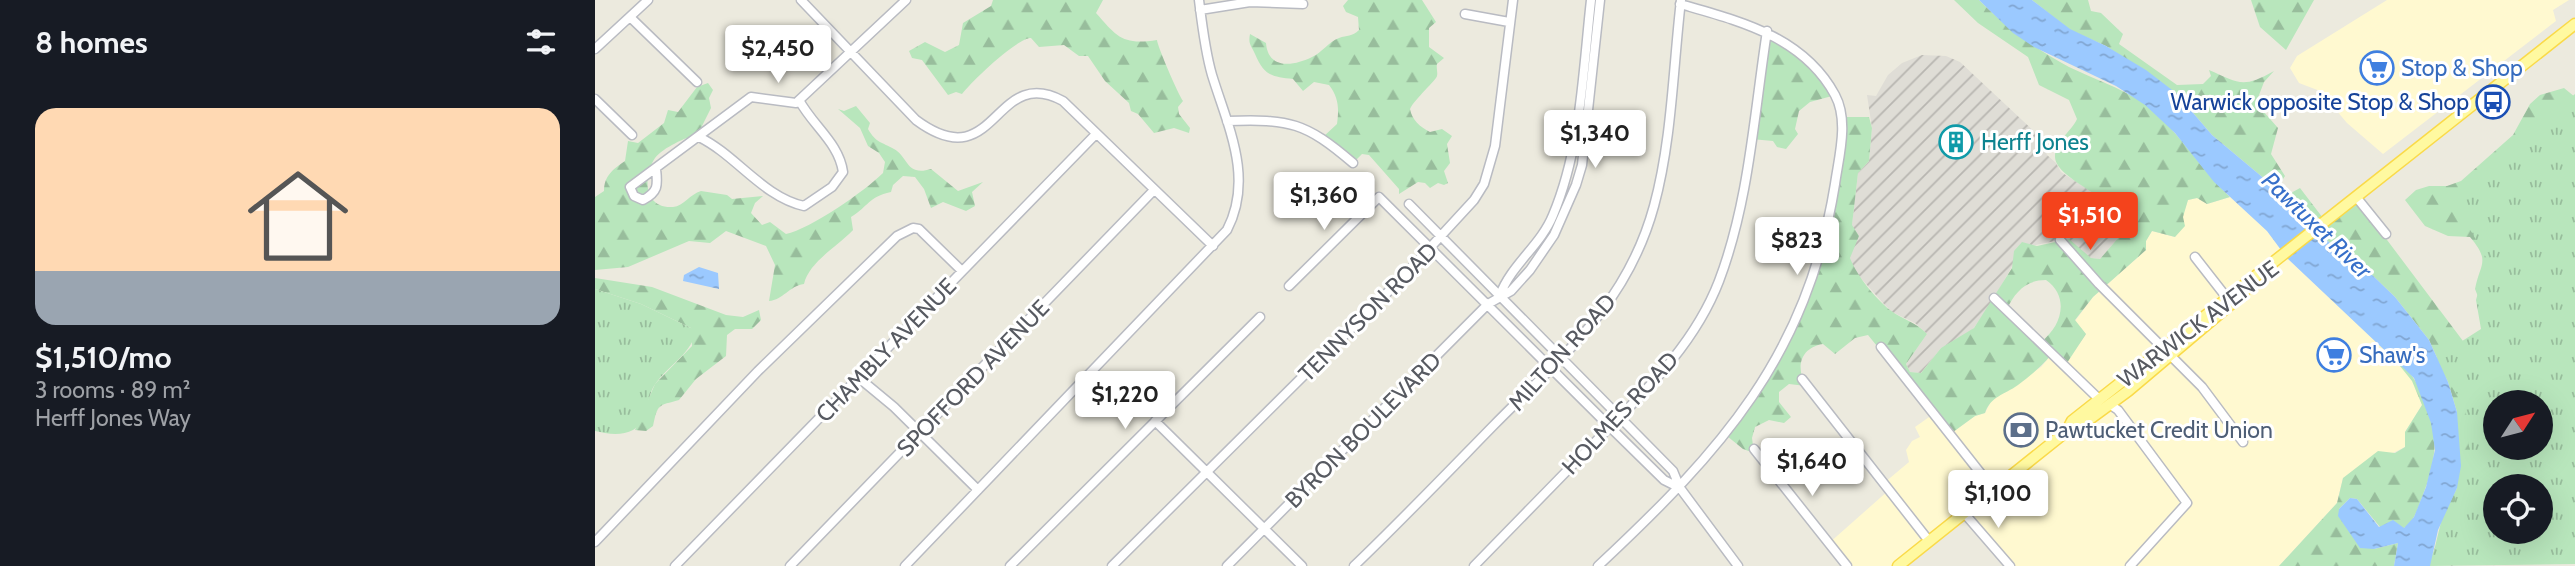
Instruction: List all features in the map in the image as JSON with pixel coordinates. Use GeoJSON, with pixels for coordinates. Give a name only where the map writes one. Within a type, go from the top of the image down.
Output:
{"type":"FeatureCollection","features":[{"type":"Feature","properties":{"kind":"main road"},"geometry":{"type":"LineString","coordinates":[[2283,256],[2575,23]]}},
{"type":"Feature","properties":{"kind":"main road","name":"WARWICK AVENUE"},"geometry":{"type":"LineString","coordinates":[[1898,566],[2067,431],[2087,421],[2162,349],[2283,256]]}},
{"type":"Feature","properties":{"kind":"main road","name":"WARWICK AVENUE"},"geometry":{"type":"LineString","coordinates":[[2105,402],[2171,357],[2283,256]]}},
{"type":"Feature","properties":{"kind":"street"},"geometry":{"type":"LineString","coordinates":[[595,49],[648,0]]}},
{"type":"Feature","properties":{"kind":"street"},"geometry":{"type":"LineString","coordinates":[[801,0],[916,120],[937,135],[964,139],[975,135],[1006,106],[1037,92],[1063,101],[1213,246]]}},
{"type":"Feature","properties":{"kind":"street"},"geometry":{"type":"LineString","coordinates":[[656,169],[751,97],[796,103],[906,0]]}},
{"type":"Feature","properties":{"kind":"street","name":"TENNYSON ROAD"},"geometry":{"type":"LineString","coordinates":[[1112,566],[1442,237],[1484,184],[1495,146],[1513,0]]}},
{"type":"Feature","properties":{"kind":"street","name":"BYRON BOULEVARD"},"geometry":{"type":"LineString","coordinates":[[1500,295],[1504,284],[1538,244],[1553,217],[1562,189],[1570,160],[1578,109],[1591,0]]}},
{"type":"Feature","properties":{"kind":"street","name":"BYRON BOULEVARD"},"geometry":{"type":"LineString","coordinates":[[1227,566],[1488,304],[1511,291],[1530,270],[1554,235],[1582,165],[1600,0]]}},
{"type":"Feature","properties":{"kind":"street"},"geometry":{"type":"LineString","coordinates":[[905,566],[1227,230],[1240,196],[1238,162],[1211,71],[1199,5],[1250,2],[1303,4]]}},
{"type":"Feature","properties":{"kind":"street"},"geometry":{"type":"LineString","coordinates":[[1598,566],[1680,488],[1720,443],[1775,363],[1799,314],[1818,260],[1831,209],[1842,113],[1835,94],[1820,75],[1783,41],[1767,31],[1680,2]]}},
{"type":"Feature","properties":{"kind":"street","name":"MILTON ROAD"},"geometry":{"type":"LineString","coordinates":[[1354,566],[1561,359],[1613,300],[1628,273],[1654,205],[1674,74],[1680,2]]}},
{"type":"Feature","properties":{"kind":"street"},"geometry":{"type":"LineString","coordinates":[[1465,15],[1509,22]]}},
{"type":"Feature","properties":{"kind":"street"},"geometry":{"type":"LineString","coordinates":[[630,16],[697,82]]}},
{"type":"Feature","properties":{"kind":"street","name":"HOLMES ROAD"},"geometry":{"type":"LineString","coordinates":[[1474,566],[1668,368],[1694,330],[1718,284],[1744,192],[1767,31]]}},
{"type":"Feature","properties":{"kind":"street"},"geometry":{"type":"LineString","coordinates":[[595,99],[632,135]]}},
{"type":"Feature","properties":{"kind":"street"},"geometry":{"type":"LineString","coordinates":[[699,137],[724,151],[789,202],[804,206],[832,187],[843,172],[841,156],[810,120],[799,100]]}},
{"type":"Feature","properties":{"kind":"street"},"geometry":{"type":"LineString","coordinates":[[1578,109],[1587,111]]}},
{"type":"Feature","properties":{"kind":"street"},"geometry":{"type":"LineString","coordinates":[[1227,121],[1265,120],[1302,126],[1316,133],[1353,163]]}},
{"type":"Feature","properties":{"kind":"street","name":"CHAMBLY AVENUE"},"geometry":{"type":"LineString","coordinates":[[675,566],[1096,134]]}},
{"type":"Feature","properties":{"kind":"street"},"geometry":{"type":"LineString","coordinates":[[1562,189],[1573,193]]}},
{"type":"Feature","properties":{"kind":"street","name":"SPOFFORD AVENUE"},"geometry":{"type":"LineString","coordinates":[[790,566],[1154,190]]}},
{"type":"Feature","properties":{"kind":"street"},"geometry":{"type":"LineString","coordinates":[[1289,286],[1379,197],[1609,427],[1664,480],[1680,488]]}},
{"type":"Feature","properties":{"kind":"street"},"geometry":{"type":"LineString","coordinates":[[2357,198],[2386,234]]}},
{"type":"Feature","properties":{"kind":"street"},"geometry":{"type":"LineString","coordinates":[[1409,204],[1673,471],[1680,488],[1738,566]]}},
{"type":"Feature","properties":{"kind":"street"},"geometry":{"type":"LineString","coordinates":[[595,541],[811,319],[906,230],[919,229],[962,271]]}},
{"type":"Feature","properties":{"kind":"street"},"geometry":{"type":"LineString","coordinates":[[2060,240],[2162,349],[2202,387],[2243,442]]}},
{"type":"Feature","properties":{"kind":"street"},"geometry":{"type":"LineString","coordinates":[[2195,257],[2227,298]]}},
{"type":"Feature","properties":{"kind":"street"},"geometry":{"type":"LineString","coordinates":[[1994,298],[2105,402],[2118,410],[2187,503],[2130,566]]}},
{"type":"Feature","properties":{"kind":"street"},"geometry":{"type":"LineString","coordinates":[[1010,566],[1260,317]]}},
{"type":"Feature","properties":{"kind":"street"},"geometry":{"type":"LineString","coordinates":[[1881,347],[1993,489]]}},
{"type":"Feature","properties":{"kind":"street"},"geometry":{"type":"LineString","coordinates":[[859,378],[921,433],[978,490]]}},
{"type":"Feature","properties":{"kind":"street"},"geometry":{"type":"LineString","coordinates":[[1802,379],[1929,541]]}},
{"type":"Feature","properties":{"kind":"street"},"geometry":{"type":"LineString","coordinates":[[1155,421],[1302,566]]}},
{"type":"Feature","properties":{"kind":"street"},"geometry":{"type":"LineString","coordinates":[[1753,449],[1847,566]]}},
{"type":"Feature","properties":{"kind":"street"},"geometry":{"type":"LineString","coordinates":[[1964,513],[2010,566]]}},
{"type":"Feature","properties":{"kind":"shaded area"},"geometry":{"type":"Polygon","coordinates":[[[2387,0],[2569,0],[2553,10],[2556,21],[2383,154],[2347,123],[2320,91],[2299,83],[2290,68],[2297,56],[2387,0]]]}},
{"type":"Feature","properties":{"kind":"shaded area"},"geometry":{"type":"Polygon","coordinates":[[[1922,55],[1946,56],[1960,62],[2039,136],[2047,155],[2061,172],[2097,195],[2124,221],[2125,230],[2100,259],[2091,258],[2055,241],[2031,246],[2015,261],[1991,304],[1970,333],[1941,348],[1921,373],[1910,372],[1906,364],[1927,334],[1915,323],[1892,312],[1883,303],[1851,267],[1849,250],[1858,173],[1869,161],[1872,128],[1867,95],[1876,96],[1888,75],[1902,63],[1922,55]]]}},
{"type":"Feature","properties":{"kind":"shaded area"},"geometry":{"type":"Polygon","coordinates":[[[2230,197],[2267,231],[2287,258],[2391,356],[2413,381],[2422,405],[2405,432],[2405,447],[2343,478],[2337,503],[2279,566],[2011,566],[1967,514],[1899,566],[1846,566],[1828,544],[1889,490],[1884,483],[1909,462],[1906,450],[1912,441],[1920,437],[1915,427],[1932,415],[1949,435],[1975,416],[1985,413],[1991,401],[2041,367],[2051,355],[2065,365],[2086,334],[2075,321],[2093,297],[2146,250],[2146,241],[2152,231],[2175,237],[2188,200],[2197,198],[2207,204],[2230,197]]]}},
{"type":"Feature","properties":{"kind":"green space"},"geometry":{"type":"Polygon","coordinates":[[[993,0],[1103,0],[1096,13],[1116,34],[1129,40],[1157,40],[1183,101],[1178,107],[1179,114],[1190,128],[1189,133],[1174,128],[1154,133],[1138,114],[1131,111],[1129,103],[1105,81],[1088,56],[1079,56],[1064,45],[1039,47],[1031,38],[1006,52],[962,94],[956,92],[948,95],[922,60],[912,58],[909,51],[925,42],[945,52],[959,45],[963,23],[991,6],[993,0]]]}},
{"type":"Feature","properties":{"kind":"green space"},"geometry":{"type":"Polygon","coordinates":[[[1348,0],[1422,0],[1436,22],[1429,28],[1429,47],[1444,58],[1437,64],[1436,78],[1410,109],[1423,128],[1430,132],[1442,129],[1452,136],[1447,144],[1450,163],[1444,171],[1448,183],[1438,183],[1430,188],[1425,183],[1418,182],[1399,194],[1399,189],[1369,155],[1362,154],[1353,163],[1323,137],[1337,124],[1338,119],[1336,99],[1329,85],[1314,82],[1303,91],[1293,79],[1269,74],[1258,61],[1250,44],[1250,34],[1266,43],[1272,58],[1283,64],[1312,57],[1335,40],[1352,35],[1359,30],[1358,17],[1346,12],[1343,6],[1348,0]]]}},
{"type":"Feature","properties":{"kind":"green space"},"geometry":{"type":"Polygon","coordinates":[[[1954,0],[1979,0],[2021,37],[2044,52],[2142,102],[2166,123],[2230,197],[2207,204],[2197,198],[2188,200],[2183,217],[2185,226],[2175,237],[2152,231],[2146,241],[2146,250],[2093,297],[2075,320],[2086,334],[2065,366],[2051,355],[2022,382],[1994,399],[1985,413],[1975,416],[1949,435],[1868,335],[1855,338],[1835,354],[1823,344],[1809,350],[1804,355],[1801,366],[1806,386],[1789,384],[1779,392],[1779,402],[1791,417],[1784,423],[1769,420],[1755,427],[1752,438],[1754,453],[1743,449],[1727,436],[1755,398],[1820,259],[1844,117],[1869,117],[1872,128],[1869,161],[1858,173],[1852,225],[1859,236],[1850,258],[1878,299],[1927,334],[1906,364],[1910,372],[1921,373],[1941,348],[1974,328],[2012,268],[2014,251],[2022,242],[2037,246],[2069,239],[2091,258],[2100,259],[2125,230],[2113,208],[2058,166],[2055,157],[2060,141],[2077,119],[2069,100],[2039,85],[2028,57],[1978,23],[1954,0]],[[2046,280],[2033,282],[2018,292],[2007,309],[2041,342],[2058,320],[2061,303],[2054,287],[2046,280]]]}},
{"type":"Feature","properties":{"kind":"green space"},"geometry":{"type":"Polygon","coordinates":[[[2032,0],[2088,0],[2091,11],[2101,13],[2123,34],[2119,44],[2177,85],[2203,84],[2211,76],[2209,70],[2241,82],[2255,80],[2274,71],[2264,82],[2256,103],[2278,128],[2271,154],[2285,176],[2281,182],[2289,194],[2300,188],[2326,222],[2357,200],[2463,341],[2484,342],[2484,312],[2475,289],[2482,263],[2480,252],[2470,237],[2448,236],[2425,226],[2405,200],[2416,190],[2429,186],[2447,186],[2461,181],[2513,135],[2530,104],[2540,95],[2564,88],[2575,97],[2575,564],[2433,555],[2442,518],[2457,488],[2457,412],[2448,382],[2429,340],[2395,297],[2368,271],[2335,248],[2267,181],[2212,135],[2176,93],[2106,46],[2070,30],[2032,0]]]}},
{"type":"Feature","properties":{"kind":"green space"},"geometry":{"type":"Polygon","coordinates":[[[2251,0],[2314,0],[2286,50],[2260,27],[2251,0]]]}},
{"type":"Feature","properties":{"kind":"green space"},"geometry":{"type":"Polygon","coordinates":[[[1768,32],[1821,75],[1832,96],[1810,102],[1799,111],[1795,129],[1798,134],[1786,149],[1777,147],[1773,141],[1751,139],[1768,32]]]}},
{"type":"Feature","properties":{"kind":"green space"},"geometry":{"type":"Polygon","coordinates":[[[708,83],[713,90],[709,98],[711,108],[698,134],[664,150],[651,165],[648,190],[656,203],[677,206],[701,191],[727,195],[732,199],[763,196],[755,203],[751,213],[762,225],[770,222],[786,234],[809,225],[851,199],[883,173],[885,162],[879,153],[868,146],[860,128],[838,109],[844,111],[856,106],[870,123],[868,129],[874,137],[899,152],[912,168],[923,171],[931,169],[958,191],[983,182],[972,192],[975,206],[966,211],[943,202],[931,208],[924,189],[915,177],[903,176],[893,185],[891,192],[873,199],[851,217],[853,230],[818,261],[804,284],[769,301],[775,265],[766,246],[726,231],[710,243],[689,241],[628,267],[595,270],[595,197],[604,191],[610,173],[625,161],[628,141],[638,143],[664,123],[668,110],[678,112],[697,87],[708,83]]]}},
{"type":"Feature","properties":{"kind":"green space"},"geometry":{"type":"Polygon","coordinates":[[[2575,94],[2575,564],[2427,566],[2460,487],[2468,443],[2468,423],[2463,405],[2434,359],[2481,329],[2476,300],[2487,259],[2460,212],[2465,184],[2575,94]]]}},
{"type":"Feature","properties":{"kind":"green space"},"geometry":{"type":"Polygon","coordinates":[[[595,278],[652,287],[726,315],[743,317],[759,310],[761,320],[752,329],[735,329],[727,335],[726,356],[696,379],[679,400],[660,407],[653,426],[646,431],[635,430],[655,384],[692,346],[691,328],[641,304],[595,289],[595,278]]]}},
{"type":"Feature","properties":{"kind":"green space"},"geometry":{"type":"Polygon","coordinates":[[[595,289],[641,304],[691,328],[695,334],[683,355],[654,386],[641,422],[633,430],[624,433],[595,431],[595,289]]]}},
{"type":"Feature","properties":{"kind":"green space"},"geometry":{"type":"Polygon","coordinates":[[[2392,356],[2418,385],[2433,427],[2434,453],[2425,489],[2415,516],[2404,528],[2380,527],[2357,499],[2350,498],[2339,509],[2374,549],[2398,543],[2394,566],[2279,566],[2337,503],[2343,478],[2378,451],[2395,453],[2405,447],[2405,432],[2422,405],[2412,381],[2392,356]]]}},
{"type":"Feature","properties":{"kind":"water"},"geometry":{"type":"Polygon","coordinates":[[[1979,0],[2032,0],[2070,29],[2106,46],[2146,70],[2176,93],[2212,135],[2267,181],[2335,248],[2368,271],[2395,297],[2429,340],[2448,382],[2457,412],[2461,466],[2457,488],[2438,530],[2430,566],[2394,566],[2398,543],[2374,549],[2360,548],[2338,516],[2339,509],[2350,498],[2357,499],[2379,527],[2393,520],[2404,528],[2414,517],[2426,487],[2435,450],[2431,423],[2414,378],[2287,258],[2267,231],[2214,182],[2175,133],[2145,105],[2116,86],[2034,47],[2013,33],[1979,0]]]}},
{"type":"Feature","properties":{"kind":"water"},"geometry":{"type":"Polygon","coordinates":[[[699,267],[718,273],[719,289],[683,281],[684,275],[699,267]]]}},
{"type":"Feature","properties":{"kind":"place","name":"Stop & Shop"},"geometry":{"type":"Point","coordinates":[2377,68]}},
{"type":"Feature","properties":{"kind":"place","name":"Warwick opposite Stop & Shop"},"geometry":{"type":"Point","coordinates":[2493,102]}},
{"type":"Feature","properties":{"kind":"place","name":"Herff Jones"},"geometry":{"type":"Point","coordinates":[1956,142]}},
{"type":"Feature","properties":{"kind":"place","name":"Shaw's"},"geometry":{"type":"Point","coordinates":[2334,355]}},
{"type":"Feature","properties":{"kind":"place","name":"Pawtucket Credit Union"},"geometry":{"type":"Point","coordinates":[2021,430]}},
{"type":"Feature","properties":{"kind":"water label","name":"Pawtuxet River"},"geometry":{"type":"Point","coordinates":[2317,225]}}]}
